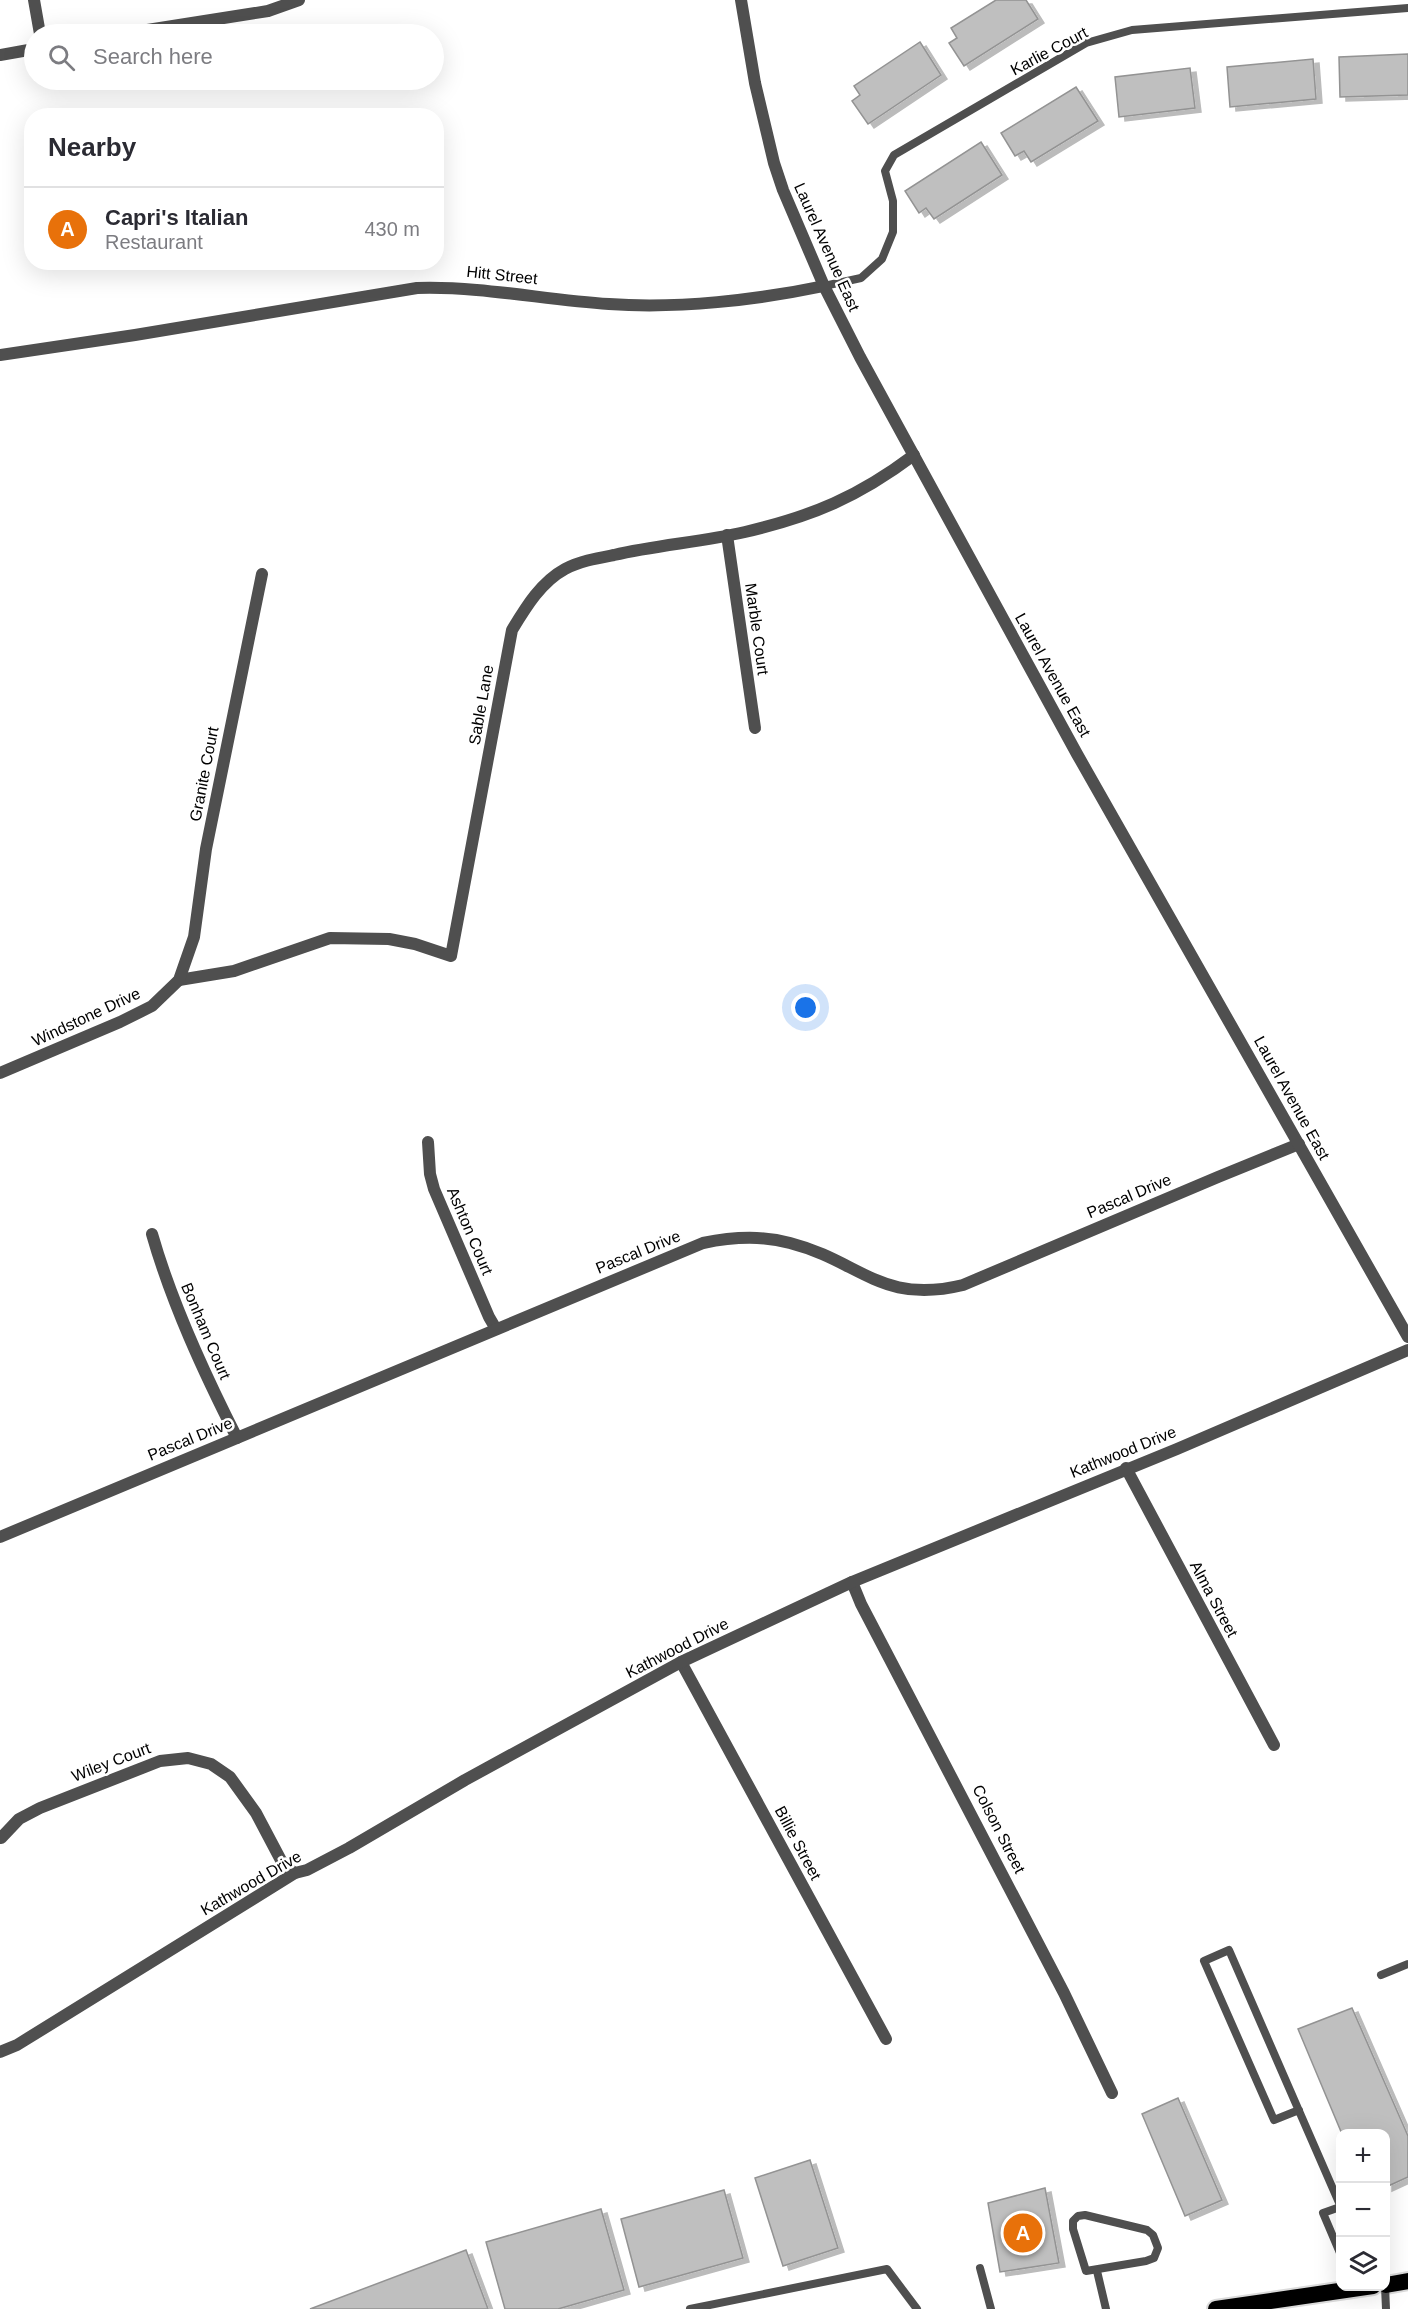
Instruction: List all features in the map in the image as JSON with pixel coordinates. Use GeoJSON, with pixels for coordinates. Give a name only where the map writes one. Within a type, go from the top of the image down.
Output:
{"type":"FeatureCollection","features":[{"type":"Feature","properties":{"kind":"highway"},"geometry":{"type":"LineString","coordinates":[[1390,2285],[1408,2282]]}},
{"type":"Feature","properties":{"kind":"highway"},"geometry":{"type":"LineString","coordinates":[[1216,2309],[1336,2291]]}},
{"type":"Feature","properties":{"kind":"street"},"geometry":{"type":"LineString","coordinates":[[34,0],[38,24]]}},
{"type":"Feature","properties":{"kind":"street"},"geometry":{"type":"LineString","coordinates":[[186,24],[268,11],[299,0]]}},
{"type":"Feature","properties":{"kind":"street","name":"Laurel Avenue East"},"geometry":{"type":"LineString","coordinates":[[741,0],[755,83],[774,163],[783,190],[824,286],[860,357],[1077,754],[1408,1337]]}},
{"type":"Feature","properties":{"kind":"street"},"geometry":{"type":"LineString","coordinates":[[0,55],[24,51]]}},
{"type":"Feature","properties":{"kind":"street","name":"Hitt Street"},"geometry":{"type":"LineString","coordinates":[[0,355],[417,288],[457,287],[609,304],[638,304],[719,301],[785,294],[824,286]]}},
{"type":"Feature","properties":{"kind":"street","name":"Sable Lane"},"geometry":{"type":"LineString","coordinates":[[179,980],[234,971],[330,938],[389,939],[452,956],[512,630],[531,598],[565,569],[589,560],[648,547],[743,533],[824,509],[856,494],[889,474],[914,455]]}},
{"type":"Feature","properties":{"kind":"street","name":"Marble Court"},"geometry":{"type":"LineString","coordinates":[[726,535],[755,728]]}},
{"type":"Feature","properties":{"kind":"street","name":"Granite Court"},"geometry":{"type":"LineString","coordinates":[[179,980],[194,937],[206,849],[262,574]]}},
{"type":"Feature","properties":{"kind":"street","name":"Windstone Drive"},"geometry":{"type":"LineString","coordinates":[[0,1073],[152,1006],[179,980]]}},
{"type":"Feature","properties":{"kind":"street","name":"Ashton Court"},"geometry":{"type":"LineString","coordinates":[[428,1142],[430,1174],[434,1189],[496,1329]]}},
{"type":"Feature","properties":{"kind":"street","name":"Pascal Drive"},"geometry":{"type":"LineString","coordinates":[[0,1537],[682,1251],[725,1239],[759,1238],[791,1243],[819,1253],[879,1282],[901,1289],[940,1291],[963,1285],[1299,1144]]}},
{"type":"Feature","properties":{"kind":"street","name":"Bonham Court"},"geometry":{"type":"LineString","coordinates":[[152,1234],[163,1272],[221,1407],[237,1438]]}},
{"type":"Feature","properties":{"kind":"street","name":"Kathwood Drive"},"geometry":{"type":"LineString","coordinates":[[0,2052],[17,2045],[295,1873],[307,1870],[349,1848],[465,1780],[681,1662],[852,1582],[1177,1449],[1408,1350]]}},
{"type":"Feature","properties":{"kind":"street","name":"Alma Street"},"geometry":{"type":"LineString","coordinates":[[1126,1468],[1274,1745]]}},
{"type":"Feature","properties":{"kind":"street","name":"Colson Street"},"geometry":{"type":"LineString","coordinates":[[852,1582],[861,1604],[1064,1993],[1112,2093]]}},
{"type":"Feature","properties":{"kind":"street","name":"Billie Street"},"geometry":{"type":"LineString","coordinates":[[681,1662],[886,2039]]}},
{"type":"Feature","properties":{"kind":"street","name":"Wiley Court"},"geometry":{"type":"LineString","coordinates":[[1,1838],[19,1819],[40,1808],[160,1761],[188,1758],[212,1764],[230,1777],[256,1813],[284,1866],[295,1873]]}},
{"type":"Feature","properties":{"kind":"lane","name":"Karlie Court"},"geometry":{"type":"LineString","coordinates":[[824,286],[861,278],[882,259],[893,232],[893,201],[885,171],[894,155],[1086,43],[1132,30],[1408,8]]}},
{"type":"Feature","properties":{"kind":"lane"},"geometry":{"type":"LineString","coordinates":[[1299,2110],[1274,2120],[1204,1961],[1228,1950],[1299,2110],[1336,2195]]}},
{"type":"Feature","properties":{"kind":"lane"},"geometry":{"type":"LineString","coordinates":[[1381,1975],[1408,1964]]}},
{"type":"Feature","properties":{"kind":"lane"},"geometry":{"type":"LineString","coordinates":[[1336,2208],[1323,2213],[1336,2242]]}},
{"type":"Feature","properties":{"kind":"lane"},"geometry":{"type":"LineString","coordinates":[[1085,2215],[1138,2227],[1148,2230],[1153,2235],[1158,2248],[1154,2258],[1097,2271],[1086,2271],[1083,2266],[1073,2229],[1073,2221],[1078,2216],[1085,2215]]}},
{"type":"Feature","properties":{"kind":"lane"},"geometry":{"type":"LineString","coordinates":[[980,2268],[991,2309]]}},
{"type":"Feature","properties":{"kind":"lane"},"geometry":{"type":"LineString","coordinates":[[690,2309],[887,2269],[917,2309]]}},
{"type":"Feature","properties":{"kind":"lane"},"geometry":{"type":"LineString","coordinates":[[1097,2271],[1106,2309]]}},
{"type":"Feature","properties":{"kind":"lane"},"geometry":{"type":"LineString","coordinates":[[1385,2291],[1386,2309]]}},
{"type":"Feature","properties":{"kind":"building"},"geometry":{"type":"Polygon","coordinates":[[[996,0],[1026,0],[1038,19],[964,66],[949,43],[957,38],[951,28],[996,0]]]}},
{"type":"Feature","properties":{"kind":"building"},"geometry":{"type":"Polygon","coordinates":[[[920,42],[941,75],[868,124],[852,101],[860,95],[854,86],[920,42]]]}},
{"type":"Feature","properties":{"kind":"building"},"geometry":{"type":"Polygon","coordinates":[[[1408,54],[1408,95],[1340,97],[1339,57],[1408,54]]]}},
{"type":"Feature","properties":{"kind":"building"},"geometry":{"type":"Polygon","coordinates":[[[1313,59],[1316,99],[1230,107],[1227,67],[1313,59]]]}},
{"type":"Feature","properties":{"kind":"building"},"geometry":{"type":"Polygon","coordinates":[[[1190,68],[1195,108],[1119,117],[1115,77],[1190,68]]]}},
{"type":"Feature","properties":{"kind":"building"},"geometry":{"type":"Polygon","coordinates":[[[1076,87],[1098,121],[1031,162],[1024,151],[1015,156],[1001,133],[1076,87]]]}},
{"type":"Feature","properties":{"kind":"building"},"geometry":{"type":"Polygon","coordinates":[[[981,142],[1002,175],[934,219],[926,208],[919,213],[905,191],[981,142]]]}},
{"type":"Feature","properties":{"kind":"building"},"geometry":{"type":"Polygon","coordinates":[[[1352,2008],[1408,2136],[1408,2177],[1390,2185],[1390,2129],[1340,2129],[1298,2029],[1352,2008]]]}},
{"type":"Feature","properties":{"kind":"building"},"geometry":{"type":"Polygon","coordinates":[[[1178,2098],[1222,2200],[1185,2216],[1142,2114],[1178,2098]]]}},
{"type":"Feature","properties":{"kind":"building"},"geometry":{"type":"Polygon","coordinates":[[[810,2160],[838,2248],[783,2266],[755,2178],[810,2160]]]}},
{"type":"Feature","properties":{"kind":"building"},"geometry":{"type":"Polygon","coordinates":[[[1045,2188],[1059,2263],[1000,2272],[988,2203],[1045,2188]]]}},
{"type":"Feature","properties":{"kind":"building"},"geometry":{"type":"Polygon","coordinates":[[[724,2190],[743,2258],[639,2287],[621,2219],[724,2190]]]}},
{"type":"Feature","properties":{"kind":"building"},"geometry":{"type":"Polygon","coordinates":[[[601,2209],[624,2290],[558,2309],[505,2309],[486,2242],[601,2209]]]}},
{"type":"Feature","properties":{"kind":"building"},"geometry":{"type":"Polygon","coordinates":[[[466,2250],[488,2309],[310,2309],[466,2250]]]}},
{"type":"Feature","properties":{"kind":"place","name":"Capri's Italian"},"geometry":{"type":"Point","coordinates":[1023,2233]}}]}
